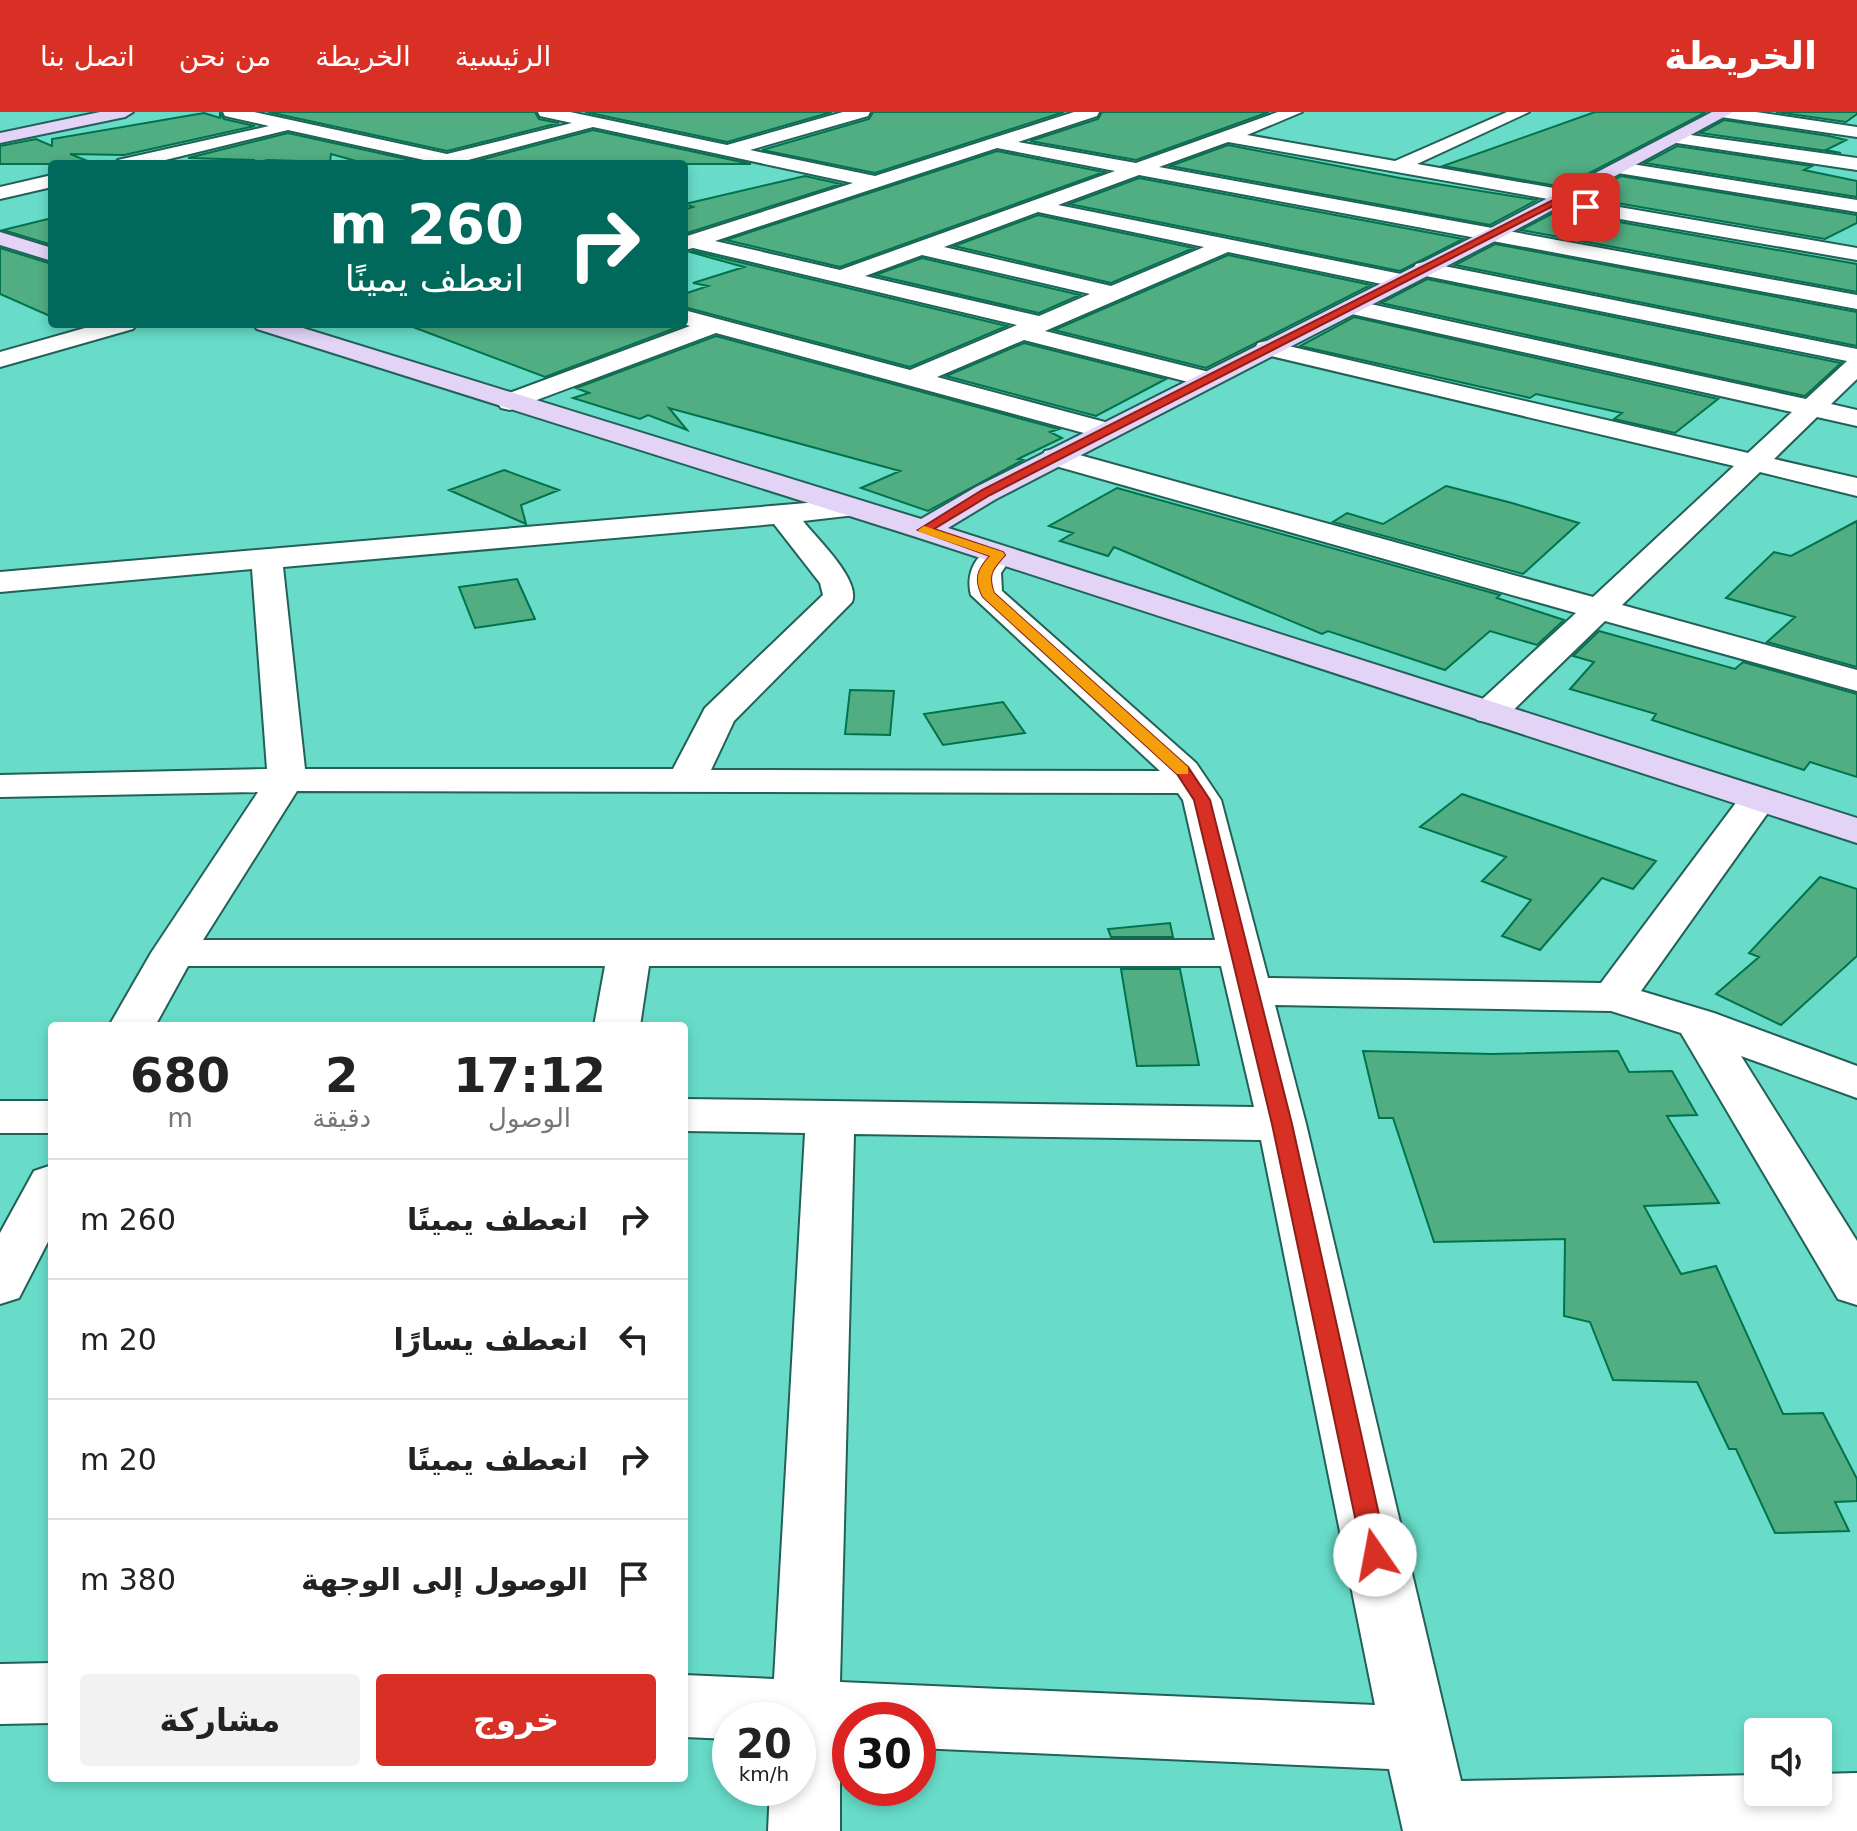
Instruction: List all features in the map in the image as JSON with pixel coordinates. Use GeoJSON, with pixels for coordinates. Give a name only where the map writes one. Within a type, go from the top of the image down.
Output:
{"type":"FeatureCollection","features":[{"type":"Feature","properties":{"kind":"street"},"geometry":{"type":"LineString","coordinates":[[231,112],[432,160]]}},
{"type":"Feature","properties":{"kind":"street"},"geometry":{"type":"LineString","coordinates":[[546,112],[877,182]]}},
{"type":"Feature","properties":{"kind":"street"},"geometry":{"type":"LineString","coordinates":[[447,160],[636,112]]}},
{"type":"Feature","properties":{"kind":"street"},"geometry":{"type":"LineString","coordinates":[[693,161],[862,112]]}},
{"type":"Feature","properties":{"kind":"street"},"geometry":{"type":"LineString","coordinates":[[688,242],[1091,112]]}},
{"type":"Feature","properties":{"kind":"street"},"geometry":{"type":"LineString","coordinates":[[844,276],[1294,112]]}},
{"type":"Feature","properties":{"kind":"street"},"geometry":{"type":"LineString","coordinates":[[1472,112],[1515,115]]}},
{"type":"Feature","properties":{"kind":"street"},"geometry":{"type":"LineString","coordinates":[[924,530],[1055,457],[1492,235],[1723,112],[1857,132]]}},
{"type":"Feature","properties":{"kind":"street"},"geometry":{"type":"LineString","coordinates":[[0,138],[114,113]]}},
{"type":"Feature","properties":{"kind":"street"},"geometry":{"type":"LineString","coordinates":[[1396,167],[1515,115]]}},
{"type":"Feature","properties":{"kind":"street"},"geometry":{"type":"LineString","coordinates":[[1056,123],[1102,131]]}},
{"type":"Feature","properties":{"kind":"street"},"geometry":{"type":"LineString","coordinates":[[143,160],[292,126]]}},
{"type":"Feature","properties":{"kind":"street"},"geometry":{"type":"LineString","coordinates":[[1226,137],[1857,254]]}},
{"type":"Feature","properties":{"kind":"street"},"geometry":{"type":"LineString","coordinates":[[1676,138],[1857,164]]}},
{"type":"Feature","properties":{"kind":"street"},"geometry":{"type":"LineString","coordinates":[[1164,142],[1195,148]]}},
{"type":"Feature","properties":{"kind":"street"},"geometry":{"type":"LineString","coordinates":[[314,152],[369,143]]}},
{"type":"Feature","properties":{"kind":"street"},"geometry":{"type":"LineString","coordinates":[[996,143],[1857,302]]}},
{"type":"Feature","properties":{"kind":"street"},"geometry":{"type":"LineString","coordinates":[[1619,168],[1857,206]]}},
{"type":"Feature","properties":{"kind":"street"},"geometry":{"type":"LineString","coordinates":[[0,193],[48,182]]}},
{"type":"Feature","properties":{"kind":"street"},"geometry":{"type":"LineString","coordinates":[[1036,206],[1401,281]]}},
{"type":"Feature","properties":{"kind":"street"},"geometry":{"type":"LineString","coordinates":[[0,238],[48,254]]}},
{"type":"Feature","properties":{"kind":"street"},"geometry":{"type":"LineString","coordinates":[[688,242],[844,276],[1208,379]]}},
{"type":"Feature","properties":{"kind":"street"},"geometry":{"type":"LineString","coordinates":[[914,378],[1226,245]]}},
{"type":"Feature","properties":{"kind":"street"},"geometry":{"type":"LineString","coordinates":[[921,248],[1113,293]]}},
{"type":"Feature","properties":{"kind":"street"},"geometry":{"type":"LineString","coordinates":[[1424,269],[1857,356]]}},
{"type":"Feature","properties":{"kind":"street"},"geometry":{"type":"LineString","coordinates":[[1352,307],[1857,418]]}},
{"type":"Feature","properties":{"kind":"street"},"geometry":{"type":"LineString","coordinates":[[688,318],[1106,431]]}},
{"type":"Feature","properties":{"kind":"street"},"geometry":{"type":"LineString","coordinates":[[510,402],[715,325]]}},
{"type":"Feature","properties":{"kind":"street"},"geometry":{"type":"LineString","coordinates":[[0,360],[111,328]]}},
{"type":"Feature","properties":{"kind":"street"},"geometry":{"type":"LineString","coordinates":[[278,328],[924,530],[1857,831]]}},
{"type":"Feature","properties":{"kind":"street"},"geometry":{"type":"LineString","coordinates":[[0,338],[34,350]]}},
{"type":"Feature","properties":{"kind":"street"},"geometry":{"type":"LineString","coordinates":[[1267,348],[1857,487]]}},
{"type":"Feature","properties":{"kind":"street"},"geometry":{"type":"LineString","coordinates":[[1490,712],[1857,365]]}},
{"type":"Feature","properties":{"kind":"street"},"geometry":{"type":"LineString","coordinates":[[1055,457],[1857,681]]}},
{"type":"Feature","properties":{"kind":"street"},"geometry":{"type":"LineString","coordinates":[[0,582],[854,508]]}},
{"type":"Feature","properties":{"kind":"street"},"geometry":{"type":"LineString","coordinates":[[686,782],[718,716],[836,602],[839,595],[836,582],[782,515]]}},
{"type":"Feature","properties":{"kind":"street"},"geometry":{"type":"LineString","coordinates":[[998,555],[985,568],[983,580],[987,595],[1192,782],[1202,800],[1282,1124],[1416,1739],[1438,1823],[1857,1807]]}},
{"type":"Feature","properties":{"kind":"street"},"geometry":{"type":"LineString","coordinates":[[134,1022],[173,953],[285,780],[267,560]]}},
{"type":"Feature","properties":{"kind":"street"},"geometry":{"type":"LineString","coordinates":[[0,786],[285,780],[1192,782]]}},
{"type":"Feature","properties":{"kind":"street"},"geometry":{"type":"LineString","coordinates":[[1614,997],[1758,800]]}},
{"type":"Feature","properties":{"kind":"street"},"geometry":{"type":"LineString","coordinates":[[173,953],[629,953],[1242,972],[1614,997],[1698,1023],[1857,1083]]}},
{"type":"Feature","properties":{"kind":"street"},"geometry":{"type":"LineString","coordinates":[[618,1022],[629,953]]}},
{"type":"Feature","properties":{"kind":"street"},"geometry":{"type":"LineString","coordinates":[[1698,1023],[1857,1285]]}},
{"type":"Feature","properties":{"kind":"street"},"geometry":{"type":"LineString","coordinates":[[688,1115],[1282,1124]]}},
{"type":"Feature","properties":{"kind":"street"},"geometry":{"type":"LineString","coordinates":[[0,1117],[48,1117]]}},
{"type":"Feature","properties":{"kind":"street"},"geometry":{"type":"LineString","coordinates":[[806,1702],[830,1117]]}},
{"type":"Feature","properties":{"kind":"street"},"geometry":{"type":"LineString","coordinates":[[0,1284],[48,1191]]}},
{"type":"Feature","properties":{"kind":"street"},"geometry":{"type":"LineString","coordinates":[[0,1694],[48,1693]]}},
{"type":"Feature","properties":{"kind":"street"},"geometry":{"type":"LineString","coordinates":[[688,1706],[712,1707]]}},
{"type":"Feature","properties":{"kind":"street"},"geometry":{"type":"LineString","coordinates":[[816,1711],[1416,1739]]}},
{"type":"Feature","properties":{"kind":"street"},"geometry":{"type":"LineString","coordinates":[[804,1806],[804,1831]]}},
{"type":"Feature","properties":{"kind":"building"},"geometry":{"type":"Polygon","coordinates":[[[268,112],[535,112],[539,119],[559,123],[447,151],[268,112]]]}},
{"type":"Feature","properties":{"kind":"building"},"geometry":{"type":"Polygon","coordinates":[[[585,112],[832,112],[727,142],[585,112]]]}},
{"type":"Feature","properties":{"kind":"building"},"geometry":{"type":"Polygon","coordinates":[[[873,112],[1064,112],[875,173],[762,150],[869,119],[873,112]]]}},
{"type":"Feature","properties":{"kind":"building"},"geometry":{"type":"Polygon","coordinates":[[[1102,112],[1269,112],[1136,160],[1030,141],[1098,119],[1102,112]]]}},
{"type":"Feature","properties":{"kind":"building"},"geometry":{"type":"Polygon","coordinates":[[[1595,112],[1706,112],[1563,187],[1443,166],[1595,112]]]}},
{"type":"Feature","properties":{"kind":"building"},"geometry":{"type":"Polygon","coordinates":[[[1776,112],[1857,112],[1857,114],[1846,122],[1776,112]]]}},
{"type":"Feature","properties":{"kind":"building"},"geometry":{"type":"Polygon","coordinates":[[[204,113],[220,118],[220,113],[224,119],[255,126],[124,155],[70,154],[85,160],[0,164],[0,146],[36,139],[52,146],[52,139],[204,113]]]}},
{"type":"Feature","properties":{"kind":"building"},"geometry":{"type":"Polygon","coordinates":[[[1724,120],[1846,140],[1826,150],[1841,153],[1700,133],[1724,120]]]}},
{"type":"Feature","properties":{"kind":"building"},"geometry":{"type":"Polygon","coordinates":[[[593,130],[751,164],[688,164],[688,160],[480,160],[593,130]]]}},
{"type":"Feature","properties":{"kind":"building"},"geometry":{"type":"Polygon","coordinates":[[[288,133],[411,160],[353,160],[331,154],[330,160],[188,158],[288,133]]]}},
{"type":"Feature","properties":{"kind":"building"},"geometry":{"type":"Polygon","coordinates":[[[1228,145],[1537,200],[1490,225],[1170,166],[1228,145]]]}},
{"type":"Feature","properties":{"kind":"building"},"geometry":{"type":"Polygon","coordinates":[[[1677,146],[1812,166],[1804,170],[1857,181],[1857,197],[1645,163],[1677,146]]]}},
{"type":"Feature","properties":{"kind":"building"},"geometry":{"type":"Polygon","coordinates":[[[997,151],[1104,172],[840,267],[726,240],[997,151]]]}},
{"type":"Feature","properties":{"kind":"building"},"geometry":{"type":"Polygon","coordinates":[[[805,176],[841,184],[688,233],[688,209],[693,207],[688,203],[805,176]]]}},
{"type":"Feature","properties":{"kind":"building"},"geometry":{"type":"Polygon","coordinates":[[[1621,176],[1857,215],[1857,223],[1825,239],[1582,197],[1621,176]]]}},
{"type":"Feature","properties":{"kind":"building"},"geometry":{"type":"Polygon","coordinates":[[[1139,178],[1463,239],[1400,271],[1069,204],[1139,178]]]}},
{"type":"Feature","properties":{"kind":"building"},"geometry":{"type":"Polygon","coordinates":[[[1557,211],[1857,264],[1857,292],[1521,230],[1557,211]]]}},
{"type":"Feature","properties":{"kind":"building"},"geometry":{"type":"Polygon","coordinates":[[[1038,215],[1194,248],[1111,283],[954,246],[1038,215]]]}},
{"type":"Feature","properties":{"kind":"building"},"geometry":{"type":"Polygon","coordinates":[[[48,219],[48,244],[3,230],[48,219]]]}},
{"type":"Feature","properties":{"kind":"building"},"geometry":{"type":"Polygon","coordinates":[[[1495,244],[1857,312],[1857,346],[1455,265],[1495,244]]]}},
{"type":"Feature","properties":{"kind":"building"},"geometry":{"type":"Polygon","coordinates":[[[0,248],[48,263],[48,315],[0,294],[0,248]]]}},
{"type":"Feature","properties":{"kind":"building"},"geometry":{"type":"Polygon","coordinates":[[[690,252],[1007,326],[910,367],[688,308],[688,293],[708,286],[693,283],[744,267],[690,252]]]}},
{"type":"Feature","properties":{"kind":"building"},"geometry":{"type":"Polygon","coordinates":[[[1228,255],[1371,285],[1206,368],[1054,330],[1228,255]]]}},
{"type":"Feature","properties":{"kind":"building"},"geometry":{"type":"Polygon","coordinates":[[[922,258],[1080,295],[1039,313],[875,275],[922,258]]]}},
{"type":"Feature","properties":{"kind":"building"},"geometry":{"type":"Polygon","coordinates":[[[1427,279],[1841,363],[1805,396],[1381,303],[1427,279]]]}},
{"type":"Feature","properties":{"kind":"building"},"geometry":{"type":"Polygon","coordinates":[[[1354,317],[1718,399],[1675,433],[1614,419],[1622,413],[1536,394],[1530,398],[1300,346],[1354,317]]]}},
{"type":"Feature","properties":{"kind":"building"},"geometry":{"type":"Polygon","coordinates":[[[416,328],[676,328],[545,377],[416,328]]]}},
{"type":"Feature","properties":{"kind":"building"},"geometry":{"type":"Polygon","coordinates":[[[716,336],[1059,429],[1050,432],[1062,438],[1018,459],[1023,460],[928,511],[861,488],[900,471],[669,408],[687,430],[648,415],[640,419],[573,398],[589,393],[576,388],[716,336]]]}},
{"type":"Feature","properties":{"kind":"building"},"geometry":{"type":"Polygon","coordinates":[[[1024,343],[1166,379],[1096,416],[946,376],[1024,343]]]}},
{"type":"Feature","properties":{"kind":"building"},"geometry":{"type":"Polygon","coordinates":[[[504,470],[559,490],[521,505],[526,524],[449,490],[504,470]]]}},
{"type":"Feature","properties":{"kind":"building"},"geometry":{"type":"Polygon","coordinates":[[[1446,486],[1579,523],[1523,574],[1333,522],[1347,513],[1383,524],[1446,486]]]}},
{"type":"Feature","properties":{"kind":"building"},"geometry":{"type":"Polygon","coordinates":[[[1117,488],[1500,595],[1497,598],[1564,620],[1537,645],[1490,631],[1445,670],[1328,631],[1322,634],[1114,547],[1108,556],[1060,541],[1073,533],[1049,526],[1117,488]]]}},
{"type":"Feature","properties":{"kind":"building"},"geometry":{"type":"Polygon","coordinates":[[[1857,521],[1857,667],[1767,642],[1795,617],[1726,598],[1774,552],[1791,556],[1857,521]]]}},
{"type":"Feature","properties":{"kind":"building"},"geometry":{"type":"Polygon","coordinates":[[[517,579],[535,619],[475,628],[459,587],[517,579]]]}},
{"type":"Feature","properties":{"kind":"building"},"geometry":{"type":"Polygon","coordinates":[[[1599,631],[1735,669],[1743,662],[1857,694],[1857,777],[1810,762],[1804,770],[1652,720],[1656,714],[1570,689],[1594,662],[1573,656],[1599,631]]]}},
{"type":"Feature","properties":{"kind":"building"},"geometry":{"type":"Polygon","coordinates":[[[850,690],[894,691],[890,735],[845,734],[850,690]]]}},
{"type":"Feature","properties":{"kind":"building"},"geometry":{"type":"Polygon","coordinates":[[[1003,702],[1025,733],[943,745],[924,714],[1003,702]]]}},
{"type":"Feature","properties":{"kind":"building"},"geometry":{"type":"Polygon","coordinates":[[[1462,794],[1656,861],[1633,889],[1602,878],[1540,950],[1502,936],[1531,900],[1482,881],[1506,857],[1420,827],[1462,794]]]}},
{"type":"Feature","properties":{"kind":"building"},"geometry":{"type":"Polygon","coordinates":[[[1820,877],[1857,889],[1857,956],[1781,1025],[1716,994],[1759,957],[1749,953],[1820,877]]]}},
{"type":"Feature","properties":{"kind":"building"},"geometry":{"type":"Polygon","coordinates":[[[1170,923],[1173,937],[1111,937],[1108,929],[1170,923]]]}},
{"type":"Feature","properties":{"kind":"building"},"geometry":{"type":"Polygon","coordinates":[[[1121,969],[1180,969],[1199,1065],[1137,1066],[1121,969]]]}},
{"type":"Feature","properties":{"kind":"building"},"geometry":{"type":"Polygon","coordinates":[[[1363,1051],[1492,1054],[1618,1051],[1629,1072],[1672,1071],[1697,1115],[1667,1116],[1719,1203],[1644,1206],[1681,1274],[1716,1266],[1783,1414],[1823,1413],[1857,1479],[1857,1501],[1835,1502],[1849,1531],[1775,1533],[1736,1449],[1729,1449],[1697,1382],[1613,1380],[1590,1322],[1564,1316],[1565,1239],[1434,1242],[1393,1118],[1379,1118],[1363,1051]]]}},
{"type":"Feature","properties":{"kind":"slow traffic"},"geometry":{"type":"LineString","coordinates":[[924,530],[998,555],[985,568],[983,580],[987,595],[1183,771]]}},
{"type":"Feature","properties":{"kind":"route"},"geometry":{"type":"LineString","coordinates":[[1375,1555],[1282,1124],[1202,800],[1183,771],[987,595],[983,580],[985,568],[998,555],[924,530],[986,493],[1556,202],[1586,207]]}}]}
